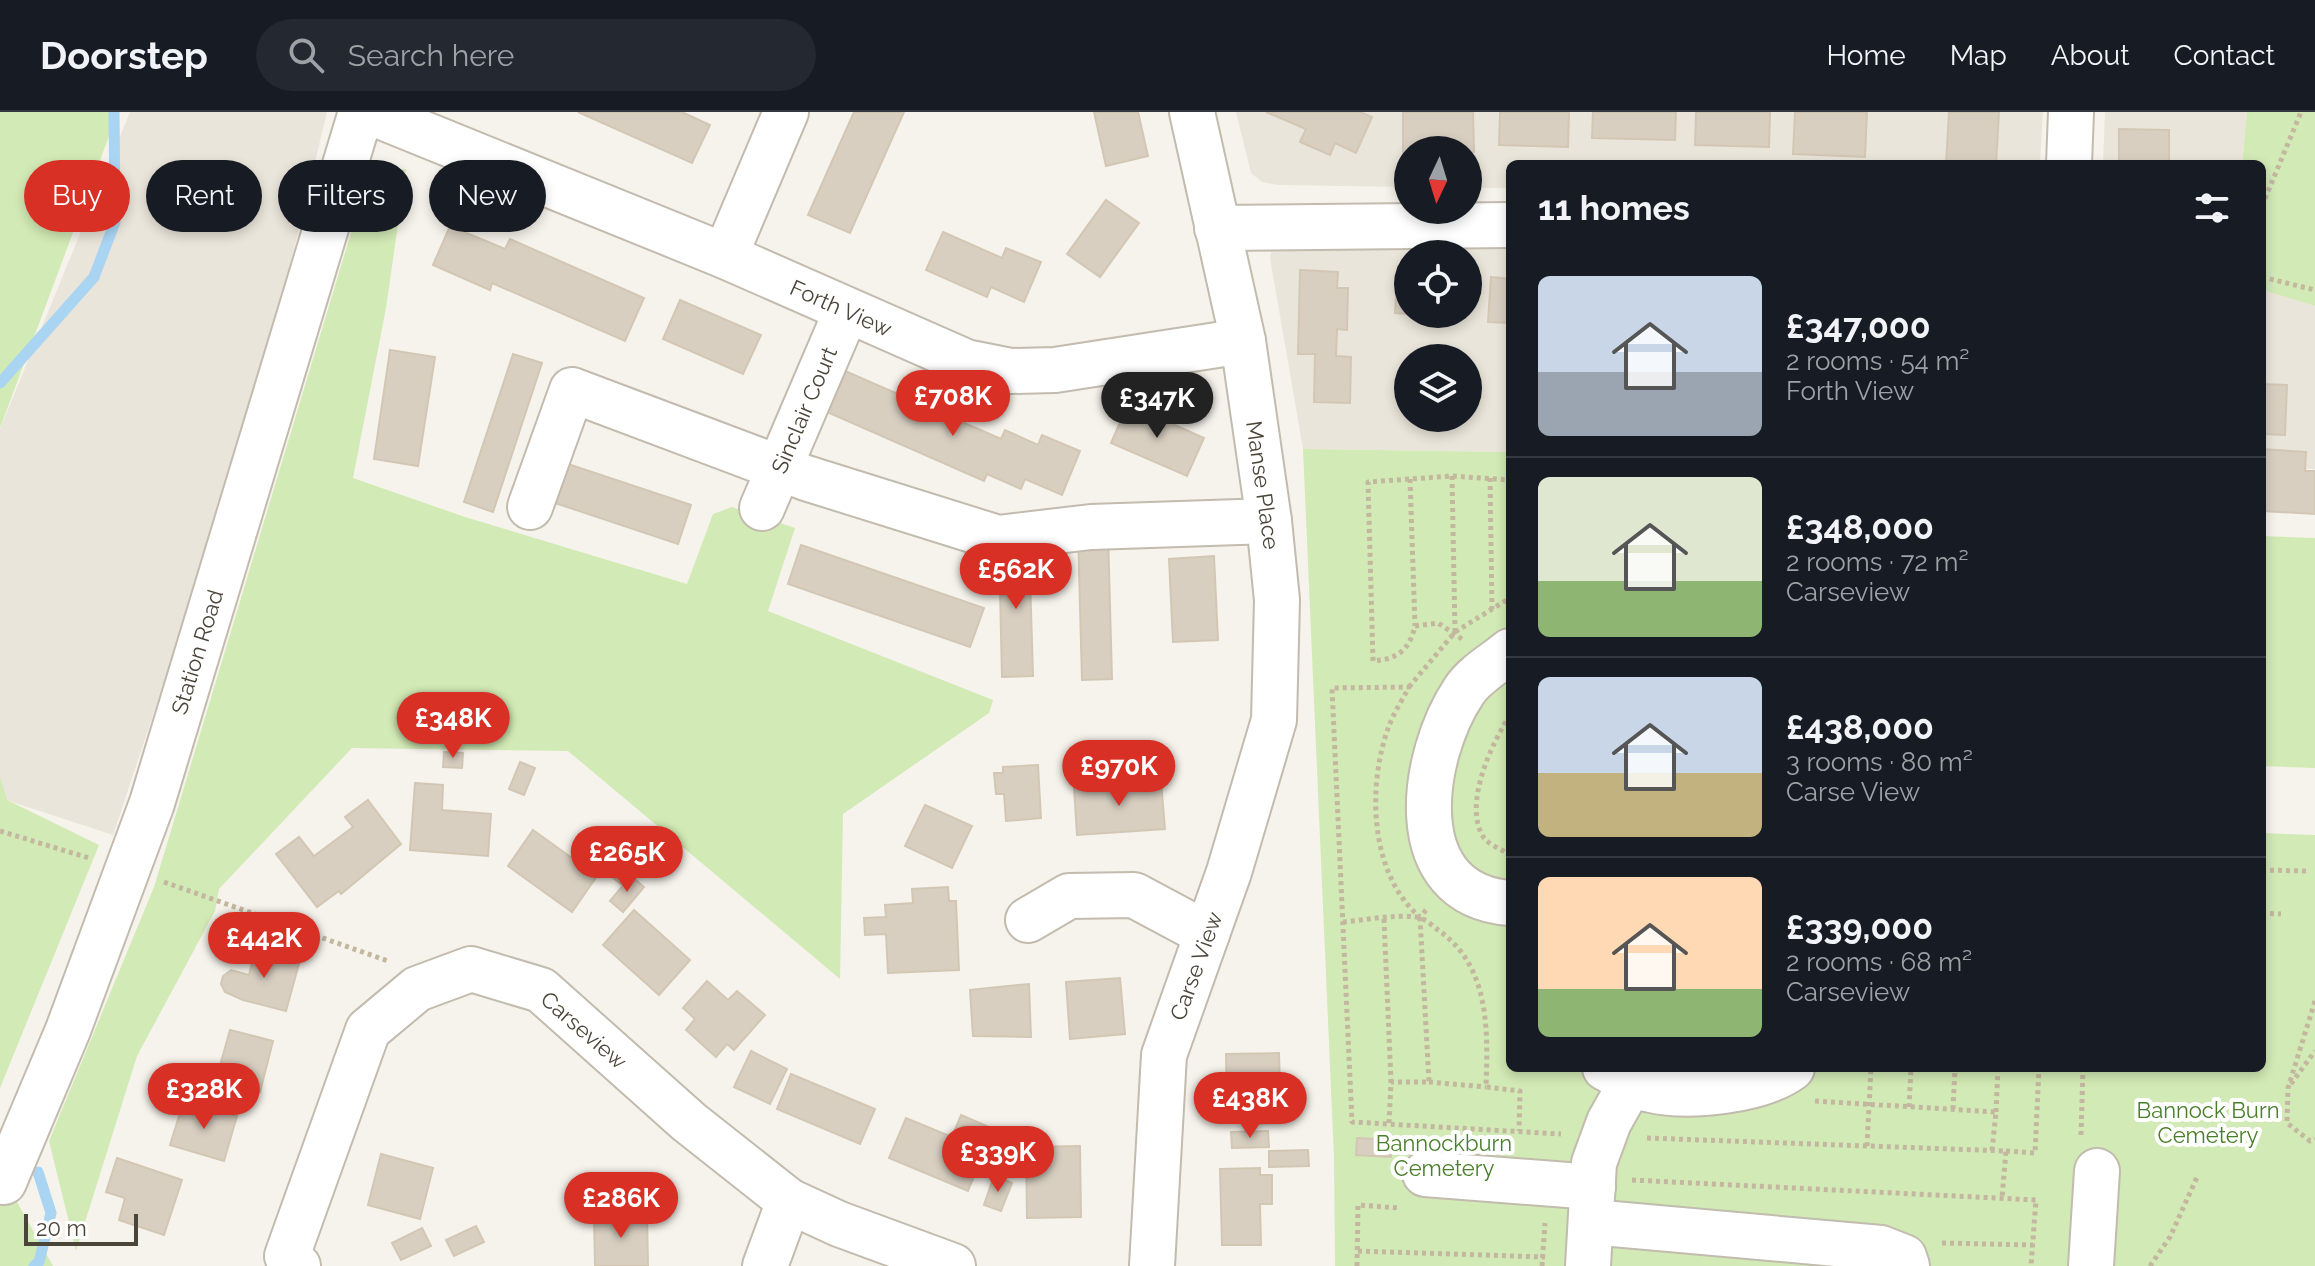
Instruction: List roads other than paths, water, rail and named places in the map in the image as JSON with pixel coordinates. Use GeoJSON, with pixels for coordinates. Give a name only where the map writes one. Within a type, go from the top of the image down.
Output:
{"type":"FeatureCollection","features":[{"type":"Feature","properties":{"kind":"street","name":"Station Road"},"geometry":{"type":"LineString","coordinates":[[4,1182],[68,1030],[152,803],[361,112]]}},
{"type":"Feature","properties":{"kind":"street","name":"Forth View"},"geometry":{"type":"LineString","coordinates":[[370,112],[725,256],[846,312],[966,362],[1011,371],[1055,370],[1243,341]]}},
{"type":"Feature","properties":{"kind":"street"},"geometry":{"type":"LineString","coordinates":[[725,256],[786,112]]}},
{"type":"Feature","properties":{"kind":"street","name":"Manse Place"},"geometry":{"type":"LineString","coordinates":[[1192,112],[1243,341],[1269,521],[1277,600],[1274,720]]}},
{"type":"Feature","properties":{"kind":"street"},"geometry":{"type":"LineString","coordinates":[[2069,160],[2071,112]]}},
{"type":"Feature","properties":{"kind":"street"},"geometry":{"type":"LineString","coordinates":[[1217,228],[1506,225]]}},
{"type":"Feature","properties":{"kind":"street","name":"Sinclair Court"},"geometry":{"type":"LineString","coordinates":[[762,508],[846,312]]}},
{"type":"Feature","properties":{"kind":"street"},"geometry":{"type":"LineString","coordinates":[[530,507],[572,390],[779,467],[998,538],[1091,527],[1269,521]]}},
{"type":"Feature","properties":{"kind":"street"},"geometry":{"type":"LineString","coordinates":[[1500,659],[1465,688],[1439,739],[1427,792],[1432,842],[1453,876],[1470,891],[1506,908]]}},
{"type":"Feature","properties":{"kind":"street","name":"Carse View"},"geometry":{"type":"LineString","coordinates":[[1152,1266],[1164,1055],[1207,934],[1274,720]]}},
{"type":"Feature","properties":{"kind":"street"},"geometry":{"type":"LineString","coordinates":[[1028,920],[1069,896],[1134,895],[1207,934]]}},
{"type":"Feature","properties":{"kind":"street","name":"Carseview"},"geometry":{"type":"LineString","coordinates":[[298,1266],[287,1256],[368,1030],[417,989],[471,969],[541,990],[689,1122],[789,1201],[839,1224],[953,1266]]}},
{"type":"Feature","properties":{"kind":"street"},"geometry":{"type":"LineString","coordinates":[[1591,1222],[1594,1163],[1619,1075],[1650,1090],[1714,1093],[1780,1077],[1801,1084]]}},
{"type":"Feature","properties":{"kind":"street"},"geometry":{"type":"LineString","coordinates":[[2091,1266],[2097,1171]]}},
{"type":"Feature","properties":{"kind":"street"},"geometry":{"type":"LineString","coordinates":[[1415,1191],[1591,1222],[1881,1248],[1900,1260]]}},
{"type":"Feature","properties":{"kind":"street"},"geometry":{"type":"LineString","coordinates":[[765,1266],[789,1201]]}},
{"type":"Feature","properties":{"kind":"waterway"},"geometry":{"type":"LineString","coordinates":[[0,383],[94,277],[115,222],[114,112]]}},
{"type":"Feature","properties":{"kind":"waterway"},"geometry":{"type":"LineString","coordinates":[[34,1266],[39,1262],[51,1213],[38,1172]]}},
{"type":"Feature","properties":{"kind":"park label","name":"Bannock Burn Cemetery"},"geometry":{"type":"Point","coordinates":[2208,1122]}},
{"type":"Feature","properties":{"kind":"park label","name":"Bannockburn Cemetery"},"geometry":{"type":"Point","coordinates":[1444,1156]}}]}
